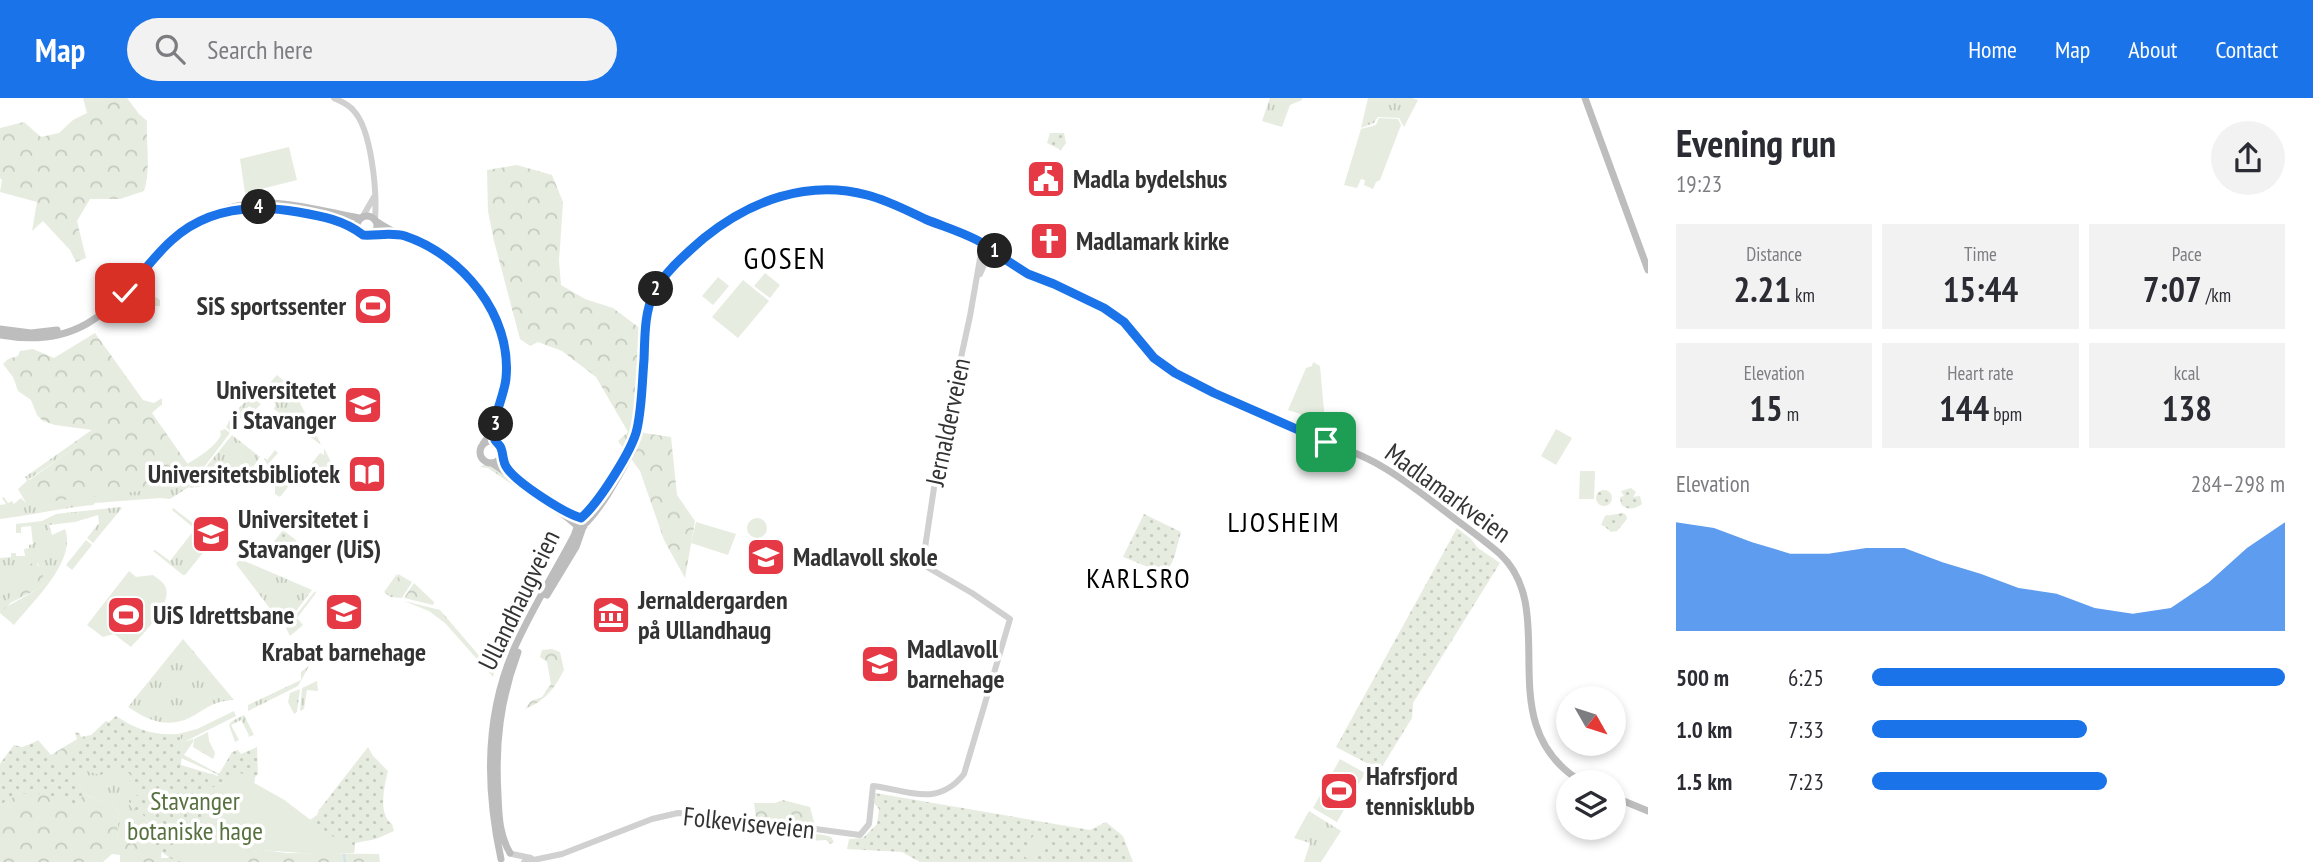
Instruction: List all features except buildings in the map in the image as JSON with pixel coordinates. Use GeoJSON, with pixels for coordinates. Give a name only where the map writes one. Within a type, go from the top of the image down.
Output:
{"type":"FeatureCollection","features":[{"type":"Feature","properties":{"kind":"main road"},"geometry":{"type":"LineString","coordinates":[[1585,98],[1648,270]]}},
{"type":"Feature","properties":{"kind":"main road","name":"Madlamarkveien"},"geometry":{"type":"LineString","coordinates":[[580,523],[596,514],[617,480],[633,446],[642,380],[646,319],[654,292],[684,257],[741,212],[762,202],[820,190],[866,194],[957,232],[1027,278],[1104,308],[1124,322],[1154,358],[1175,373],[1214,393],[1380,464],[1502,556],[1523,593],[1533,716],[1540,740],[1563,770]]}},
{"type":"Feature","properties":{"kind":"main road"},"geometry":{"type":"LineString","coordinates":[[0,332],[44,332],[76,325],[100,315],[125,293],[172,240],[212,215],[238,205],[268,202],[361,217],[368,215],[435,251],[455,265],[479,290],[502,334],[507,362],[504,391],[496,418],[480,449],[481,458],[580,523]]}},
{"type":"Feature","properties":{"kind":"main road"},"geometry":{"type":"LineString","coordinates":[[212,215],[243,209],[268,208],[321,216],[349,225],[363,235],[402,235]]}},
{"type":"Feature","properties":{"kind":"main road"},"geometry":{"type":"LineString","coordinates":[[358,230],[356,224],[361,217]]}},
{"type":"Feature","properties":{"kind":"main road"},"geometry":{"type":"LineString","coordinates":[[373,234],[377,228],[375,220]]}},
{"type":"Feature","properties":{"kind":"main road"},"geometry":{"type":"LineString","coordinates":[[496,418],[496,442]]}},
{"type":"Feature","properties":{"kind":"main road"},"geometry":{"type":"LineString","coordinates":[[483,444],[489,441],[500,446],[506,467],[516,480]]}},
{"type":"Feature","properties":{"kind":"main road"},"geometry":{"type":"LineString","coordinates":[[492,463],[502,455]]}},
{"type":"Feature","properties":{"kind":"main road","name":"Ullandhaugveien"},"geometry":{"type":"LineString","coordinates":[[512,856],[500,827],[497,741],[502,702],[523,639],[576,547],[580,523]]}},
{"type":"Feature","properties":{"kind":"main road","name":"Ullandhaugveien"},"geometry":{"type":"LineString","coordinates":[[501,861],[496,839],[491,770],[492,735],[498,694],[519,637],[580,523]]}},
{"type":"Feature","properties":{"kind":"main road"},"geometry":{"type":"LineString","coordinates":[[1626,802],[1648,809]]}},
{"type":"Feature","properties":{"kind":"main road"},"geometry":{"type":"LineString","coordinates":[[501,861],[504,853],[512,856]]}},
{"type":"Feature","properties":{"kind":"street"},"geometry":{"type":"LineString","coordinates":[[334,98],[350,107],[362,122],[373,171],[375,220]]}},
{"type":"Feature","properties":{"kind":"street"},"geometry":{"type":"LineString","coordinates":[[361,217],[374,195]]}},
{"type":"Feature","properties":{"kind":"street","name":"Jernalderveien"},"geometry":{"type":"LineString","coordinates":[[922,795],[945,791],[964,774],[1010,619],[925,566],[923,558],[937,468],[986,252]]}},
{"type":"Feature","properties":{"kind":"street","name":"Folkeviseveien"},"geometry":{"type":"LineString","coordinates":[[524,862],[569,852],[652,819],[678,813],[860,835],[869,824],[873,786],[922,795]]}},
{"type":"Feature","properties":{"kind":"street","name":"Folkeviseveien"},"geometry":{"type":"LineString","coordinates":[[512,856],[543,859]]}},
{"type":"Feature","properties":{"kind":"green space"},"geometry":{"type":"Polygon","coordinates":[[[83,98],[127,98],[147,121],[148,165],[144,191],[120,199],[90,199],[77,221],[86,258],[76,262],[70,250],[43,221],[32,231],[37,202],[0,192],[0,128],[24,122],[41,137],[59,133],[73,120],[87,113],[83,98]]]}},
{"type":"Feature","properties":{"kind":"green space"},"geometry":{"type":"Polygon","coordinates":[[[1270,98],[1302,100],[1290,105],[1282,127],[1262,121],[1270,98]]]}},
{"type":"Feature","properties":{"kind":"green space"},"geometry":{"type":"Polygon","coordinates":[[[1368,98],[1418,100],[1404,127],[1399,118],[1378,117],[1374,123],[1361,128],[1368,98]]]}},
{"type":"Feature","properties":{"kind":"green space"},"geometry":{"type":"Polygon","coordinates":[[[1379,118],[1398,119],[1401,125],[1380,180],[1373,189],[1364,185],[1365,180],[1361,179],[1357,188],[1344,185],[1361,129],[1376,125],[1379,118]]]}},
{"type":"Feature","properties":{"kind":"green space"},"geometry":{"type":"Polygon","coordinates":[[[1050,133],[1064,133],[1066,143],[1061,150],[1047,143],[1050,133]]]}},
{"type":"Feature","properties":{"kind":"green space"},"geometry":{"type":"Polygon","coordinates":[[[289,147],[297,180],[245,193],[240,159],[289,147]]]}},
{"type":"Feature","properties":{"kind":"green space"},"geometry":{"type":"Polygon","coordinates":[[[517,165],[552,175],[563,202],[559,261],[561,285],[585,299],[613,308],[641,329],[633,422],[644,433],[671,437],[677,495],[695,521],[685,578],[664,540],[640,471],[618,441],[628,432],[596,377],[562,351],[538,342],[530,346],[520,339],[488,211],[487,170],[517,165]]]}},
{"type":"Feature","properties":{"kind":"green space"},"geometry":{"type":"Polygon","coordinates":[[[166,252],[120,303],[159,257],[166,252]]]}},
{"type":"Feature","properties":{"kind":"green space"},"geometry":{"type":"Polygon","coordinates":[[[765,273],[780,285],[770,298],[754,286],[765,273]]]}},
{"type":"Feature","properties":{"kind":"green space"},"geometry":{"type":"Polygon","coordinates":[[[718,277],[729,286],[713,305],[702,296],[718,277]]]}},
{"type":"Feature","properties":{"kind":"green space"},"geometry":{"type":"Polygon","coordinates":[[[743,280],[769,301],[738,338],[712,317],[743,280]]]}},
{"type":"Feature","properties":{"kind":"green space"},"geometry":{"type":"Polygon","coordinates":[[[144,282],[160,300],[160,306],[140,304],[139,296],[135,292],[144,282]]]}},
{"type":"Feature","properties":{"kind":"green space"},"geometry":{"type":"Polygon","coordinates":[[[120,303],[100,320],[84,329],[45,341],[54,337],[92,324],[120,303]]]}},
{"type":"Feature","properties":{"kind":"green space"},"geometry":{"type":"Polygon","coordinates":[[[95,333],[143,400],[154,403],[162,398],[162,404],[152,413],[189,466],[176,487],[45,502],[28,481],[98,431],[96,427],[92,430],[43,421],[37,415],[31,400],[18,391],[13,377],[3,364],[18,356],[20,351],[33,349],[54,358],[95,333]]]}},
{"type":"Feature","properties":{"kind":"green space"},"geometry":{"type":"Polygon","coordinates":[[[1313,362],[1320,366],[1325,422],[1288,410],[1306,368],[1312,366],[1313,362]]]}},
{"type":"Feature","properties":{"kind":"green space"},"geometry":{"type":"Polygon","coordinates":[[[277,375],[293,389],[321,445],[274,409],[276,404],[267,397],[263,400],[263,390],[277,375]]]}},
{"type":"Feature","properties":{"kind":"green space"},"geometry":{"type":"Polygon","coordinates":[[[250,397],[261,404],[255,410],[249,406],[231,432],[226,427],[233,414],[250,397]]]}},
{"type":"Feature","properties":{"kind":"green space"},"geometry":{"type":"Polygon","coordinates":[[[96,427],[99,431],[28,480],[179,481],[189,466],[187,464],[215,444],[221,435],[220,431],[225,429],[230,433],[189,487],[170,499],[95,503],[0,519],[0,505],[6,504],[2,498],[14,504],[21,498],[26,503],[18,489],[27,481],[25,477],[96,427]]]}},
{"type":"Feature","properties":{"kind":"green space"},"geometry":{"type":"Polygon","coordinates":[[[1556,429],[1572,438],[1556,465],[1541,456],[1556,429]]]}},
{"type":"Feature","properties":{"kind":"green space"},"geometry":{"type":"Polygon","coordinates":[[[232,435],[260,457],[251,470],[250,481],[189,488],[232,435]]]}},
{"type":"Feature","properties":{"kind":"green space"},"geometry":{"type":"Polygon","coordinates":[[[324,448],[331,462],[325,469],[305,472],[320,453],[324,455],[324,448]]]}},
{"type":"Feature","properties":{"kind":"green space"},"geometry":{"type":"Polygon","coordinates":[[[275,450],[278,453],[270,462],[273,465],[270,468],[274,466],[289,476],[295,467],[300,471],[296,476],[274,479],[264,458],[267,460],[275,450]]]}},
{"type":"Feature","properties":{"kind":"green space"},"geometry":{"type":"Polygon","coordinates":[[[491,466],[567,519],[566,521],[488,468],[480,467],[491,466]]]}},
{"type":"Feature","properties":{"kind":"green space"},"geometry":{"type":"Polygon","coordinates":[[[1580,471],[1595,471],[1594,499],[1579,499],[1580,471]]]}},
{"type":"Feature","properties":{"kind":"green space"},"geometry":{"type":"Polygon","coordinates":[[[294,479],[280,497],[275,494],[275,480],[294,479]]]}},
{"type":"Feature","properties":{"kind":"green space"},"geometry":{"type":"Polygon","coordinates":[[[1631,488],[1636,492],[1633,497],[1640,496],[1642,504],[1629,509],[1621,504],[1620,497],[1624,496],[1621,491],[1631,488]]]}},
{"type":"Feature","properties":{"kind":"green space"},"geometry":{"type":"Polygon","coordinates":[[[1604,490],[1610,492],[1610,504],[1604,506],[1598,504],[1596,498],[1598,492],[1604,490]]]}},
{"type":"Feature","properties":{"kind":"green space"},"geometry":{"type":"Polygon","coordinates":[[[122,508],[93,543],[87,538],[99,523],[98,515],[75,522],[49,525],[52,535],[65,529],[65,554],[42,593],[14,625],[0,613],[0,558],[11,557],[11,553],[25,556],[24,549],[33,544],[31,526],[21,527],[21,533],[16,533],[16,524],[42,521],[56,514],[122,508]],[[38,563],[8,606],[38,589],[44,583],[38,563]]]}},
{"type":"Feature","properties":{"kind":"green space"},"geometry":{"type":"Polygon","coordinates":[[[173,508],[214,539],[185,575],[153,551],[170,561],[195,529],[172,510],[173,508]]]}},
{"type":"Feature","properties":{"kind":"green space"},"geometry":{"type":"Polygon","coordinates":[[[1623,513],[1627,519],[1617,531],[1611,532],[1601,525],[1605,516],[1623,513]]]}},
{"type":"Feature","properties":{"kind":"green space"},"geometry":{"type":"Polygon","coordinates":[[[1144,514],[1181,532],[1174,558],[1166,574],[1123,557],[1144,514]]]}},
{"type":"Feature","properties":{"kind":"green space"},"geometry":{"type":"Polygon","coordinates":[[[753,518],[761,518],[767,528],[761,538],[753,538],[747,532],[747,524],[753,518]]]}},
{"type":"Feature","properties":{"kind":"green space"},"geometry":{"type":"Polygon","coordinates":[[[696,522],[736,534],[728,555],[691,543],[696,522]]]}},
{"type":"Feature","properties":{"kind":"green space"},"geometry":{"type":"Polygon","coordinates":[[[1457,528],[1478,548],[1500,563],[1413,703],[1412,718],[1380,770],[1336,747],[1457,528]]]}},
{"type":"Feature","properties":{"kind":"green space"},"geometry":{"type":"Polygon","coordinates":[[[283,530],[297,541],[287,553],[273,543],[283,530]]]}},
{"type":"Feature","properties":{"kind":"green space"},"geometry":{"type":"Polygon","coordinates":[[[86,540],[92,545],[72,570],[66,565],[86,540]]]}},
{"type":"Feature","properties":{"kind":"green space"},"geometry":{"type":"Polygon","coordinates":[[[240,559],[312,590],[284,627],[236,564],[240,559]]]}},
{"type":"Feature","properties":{"kind":"green space"},"geometry":{"type":"Polygon","coordinates":[[[35,562],[42,570],[44,583],[38,589],[10,603],[1,612],[28,565],[35,562]]]}},
{"type":"Feature","properties":{"kind":"green space","name":"UiS Idrettsbane"},"geometry":{"type":"Polygon","coordinates":[[[129,571],[136,577],[153,575],[164,585],[167,593],[156,619],[131,647],[114,634],[103,637],[87,625],[129,571]]]}},
{"type":"Feature","properties":{"kind":"green space"},"geometry":{"type":"Polygon","coordinates":[[[397,574],[397,591],[402,598],[390,597],[384,592],[397,574]]]}},
{"type":"Feature","properties":{"kind":"green space"},"geometry":{"type":"Polygon","coordinates":[[[398,574],[412,582],[402,598],[397,591],[398,574]]]}},
{"type":"Feature","properties":{"kind":"green space"},"geometry":{"type":"Polygon","coordinates":[[[414,583],[434,602],[433,605],[404,598],[414,583]]]}},
{"type":"Feature","properties":{"kind":"green space"},"geometry":{"type":"Polygon","coordinates":[[[315,591],[297,618],[303,625],[290,636],[286,628],[315,591]]]}},
{"type":"Feature","properties":{"kind":"green space"},"geometry":{"type":"Polygon","coordinates":[[[404,601],[440,610],[494,673],[493,677],[445,623],[429,611],[404,601]]]}},
{"type":"Feature","properties":{"kind":"green space"},"geometry":{"type":"Polygon","coordinates":[[[183,639],[234,700],[215,704],[189,718],[172,723],[149,719],[128,707],[183,639]]]}},
{"type":"Feature","properties":{"kind":"green space"},"geometry":{"type":"Polygon","coordinates":[[[542,650],[560,652],[564,670],[548,694],[525,709],[531,701],[542,697],[551,684],[547,662],[540,657],[542,650]]]}},
{"type":"Feature","properties":{"kind":"green space"},"geometry":{"type":"Polygon","coordinates":[[[309,666],[298,686],[248,711],[248,705],[301,680],[301,672],[309,666]]]}},
{"type":"Feature","properties":{"kind":"green space"},"geometry":{"type":"Polygon","coordinates":[[[317,681],[318,691],[307,690],[304,709],[300,711],[302,688],[317,681]]]}},
{"type":"Feature","properties":{"kind":"green space"},"geometry":{"type":"Polygon","coordinates":[[[300,689],[297,712],[294,714],[288,702],[290,693],[300,689]]]}},
{"type":"Feature","properties":{"kind":"green space"},"geometry":{"type":"Polygon","coordinates":[[[234,711],[236,716],[184,742],[193,739],[184,755],[219,774],[227,763],[228,774],[219,775],[181,758],[183,742],[178,734],[197,729],[234,711]]]}},
{"type":"Feature","properties":{"kind":"green space"},"geometry":{"type":"Polygon","coordinates":[[[244,715],[254,735],[247,737],[249,735],[241,720],[231,725],[239,740],[235,742],[229,725],[244,715]]]}},
{"type":"Feature","properties":{"kind":"green space","name":"Stavanger botaniske hage"},"geometry":{"type":"Polygon","coordinates":[[[116,716],[145,731],[178,734],[183,742],[181,765],[218,776],[232,752],[238,750],[241,754],[257,747],[258,774],[254,783],[284,800],[310,820],[317,815],[368,747],[388,771],[384,807],[394,831],[376,839],[355,843],[354,853],[319,854],[264,850],[243,851],[233,862],[173,860],[149,843],[149,821],[131,807],[128,798],[141,794],[134,790],[134,785],[129,780],[132,774],[115,771],[113,767],[101,775],[78,770],[74,778],[83,794],[77,806],[38,793],[21,794],[0,805],[0,764],[14,745],[22,747],[36,742],[60,771],[106,721],[109,722],[116,716]]]}},
{"type":"Feature","properties":{"kind":"green space"},"geometry":{"type":"Polygon","coordinates":[[[105,722],[115,771],[113,767],[101,775],[79,769],[74,778],[84,790],[84,794],[113,803],[119,814],[117,837],[132,844],[137,841],[137,836],[147,837],[152,832],[147,820],[131,807],[128,798],[141,794],[134,790],[134,785],[129,780],[134,772],[162,845],[161,858],[167,858],[182,847],[225,862],[120,862],[120,855],[112,854],[103,862],[0,862],[0,764],[12,748],[25,791],[27,746],[38,740],[51,755],[77,739],[75,732],[81,737],[91,735],[105,722]]]}},
{"type":"Feature","properties":{"kind":"green space"},"geometry":{"type":"Polygon","coordinates":[[[208,732],[215,753],[213,759],[193,747],[194,739],[208,732]]]}},
{"type":"Feature","properties":{"kind":"green space","name":"Hafrsfjord tennisklubb"},"geometry":{"type":"Polygon","coordinates":[[[1340,759],[1365,773],[1337,822],[1313,808],[1340,759]]]}},
{"type":"Feature","properties":{"kind":"green space"},"geometry":{"type":"Polygon","coordinates":[[[113,766],[115,771],[132,773],[134,785],[141,795],[129,798],[131,807],[145,817],[152,832],[132,844],[117,837],[119,814],[113,803],[84,794],[84,790],[74,778],[78,769],[89,771],[113,766]]]}},
{"type":"Feature","properties":{"kind":"green space"},"geometry":{"type":"Polygon","coordinates":[[[240,773],[255,777],[254,783],[284,800],[343,844],[355,846],[354,853],[243,851],[233,862],[183,862],[170,857],[195,825],[205,823],[205,788],[222,786],[228,780],[227,776],[240,773]]]}},
{"type":"Feature","properties":{"kind":"green space"},"geometry":{"type":"Polygon","coordinates":[[[875,793],[1090,830],[1106,822],[1123,836],[1133,862],[920,862],[902,852],[847,849],[849,839],[863,838],[877,824],[879,809],[874,803],[875,793]]]}},
{"type":"Feature","properties":{"kind":"green space"},"geometry":{"type":"Polygon","coordinates":[[[783,800],[810,807],[815,826],[756,818],[754,803],[775,803],[783,800]]]}},
{"type":"Feature","properties":{"kind":"green space"},"geometry":{"type":"Polygon","coordinates":[[[1309,811],[1341,831],[1321,862],[1304,862],[1310,843],[1294,838],[1309,811]]]}},
{"type":"Feature","properties":{"kind":"green space"},"geometry":{"type":"Polygon","coordinates":[[[721,822],[824,835],[831,837],[834,842],[830,844],[826,840],[808,841],[760,832],[719,829],[721,822]]]}},
{"type":"Feature","properties":{"kind":"green space"},"geometry":{"type":"Polygon","coordinates":[[[1036,832],[1048,840],[1032,862],[1021,854],[1036,832]]]}},
{"type":"Feature","properties":{"kind":"green space"},"geometry":{"type":"Polygon","coordinates":[[[242,851],[286,853],[379,854],[380,862],[233,862],[242,851]]]}},
{"type":"Feature","properties":{"kind":"waterway"},"geometry":{"type":"LineString","coordinates":[[344,855],[345,862]]}},
{"type":"Feature","properties":{"kind":"place","name":"Madla bydelshus"},"geometry":{"type":"Point","coordinates":[1046,179]}},
{"type":"Feature","properties":{"kind":"place","name":"Madlamark kirke"},"geometry":{"type":"Point","coordinates":[1049,241]}},
{"type":"Feature","properties":{"kind":"place","name":"SiS sportssenter"},"geometry":{"type":"Point","coordinates":[373,306]}},
{"type":"Feature","properties":{"kind":"place","name":"Universitetet i Stavanger"},"geometry":{"type":"Point","coordinates":[363,405]}},
{"type":"Feature","properties":{"kind":"place","name":"Universitetsbibliotek"},"geometry":{"type":"Point","coordinates":[367,474]}},
{"type":"Feature","properties":{"kind":"place","name":"Universitetet i Stavanger (UiS)"},"geometry":{"type":"Point","coordinates":[211,534]}},
{"type":"Feature","properties":{"kind":"place","name":"Madlavoll skole"},"geometry":{"type":"Point","coordinates":[766,557]}},
{"type":"Feature","properties":{"kind":"place","name":"Krabat barnehage"},"geometry":{"type":"Point","coordinates":[344,612]}},
{"type":"Feature","properties":{"kind":"place","name":"UiS Idrettsbane"},"geometry":{"type":"Point","coordinates":[126,615]}},
{"type":"Feature","properties":{"kind":"place","name":"Jernaldergarden på Ullandhaug"},"geometry":{"type":"Point","coordinates":[611,615]}},
{"type":"Feature","properties":{"kind":"place","name":"Madlavoll barnehage"},"geometry":{"type":"Point","coordinates":[880,664]}},
{"type":"Feature","properties":{"kind":"place","name":"Hafrsfjord tennisklubb"},"geometry":{"type":"Point","coordinates":[1339,791]}},
{"type":"Feature","properties":{"kind":"district","name":"GOSEN"},"geometry":{"type":"Point","coordinates":[785,259]}},
{"type":"Feature","properties":{"kind":"district","name":"LJOSHEIM"},"geometry":{"type":"Point","coordinates":[1284,522]}},
{"type":"Feature","properties":{"kind":"district","name":"KARLSRO"},"geometry":{"type":"Point","coordinates":[1139,578]}},
{"type":"Feature","properties":{"kind":"route"},"geometry":{"type":"LineString","coordinates":[[125,293],[164,247],[178,235],[212,215],[243,209],[259,207],[321,216],[349,225],[366,236],[384,233],[402,235],[424,245],[468,277],[487,301],[500,330],[506,351],[507,375],[496,418],[495,438],[502,449],[502,461],[516,480],[581,518],[612,478],[638,428],[646,319],[654,292],[671,270],[719,226],[762,202],[820,190],[844,191],[866,194],[988,244],[1000,256],[1028,274],[1104,308],[1124,322],[1154,358],[1175,373],[1326,442]]}}]}
